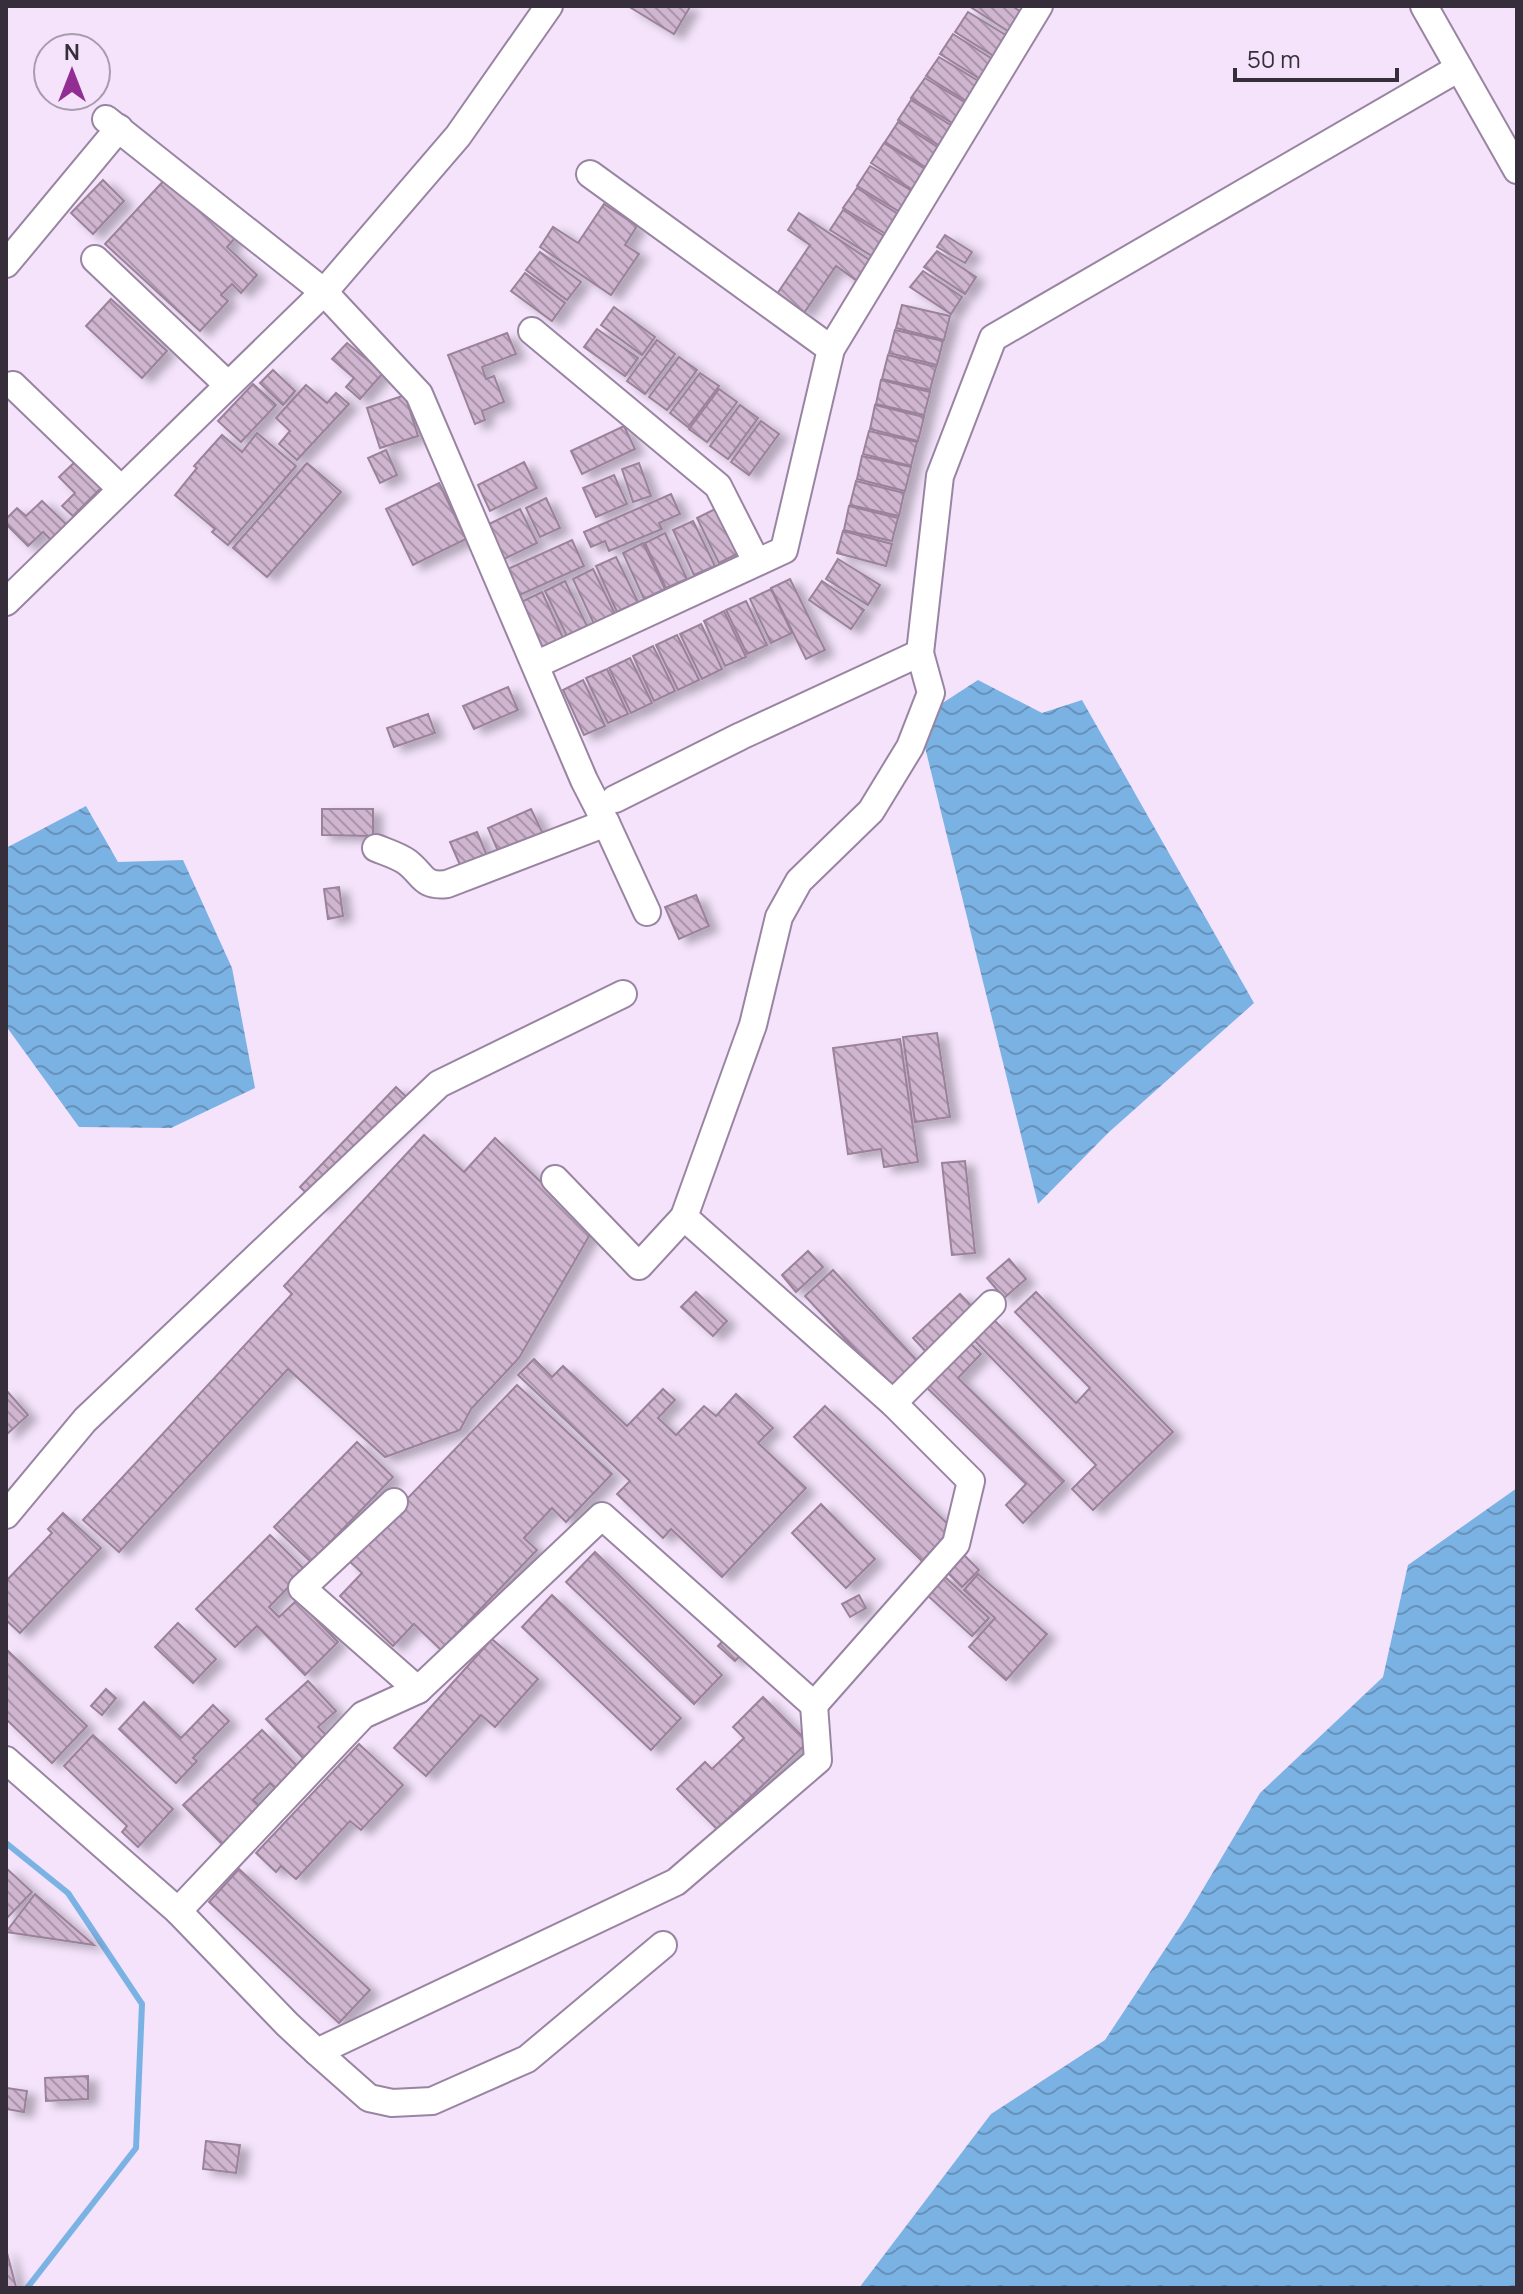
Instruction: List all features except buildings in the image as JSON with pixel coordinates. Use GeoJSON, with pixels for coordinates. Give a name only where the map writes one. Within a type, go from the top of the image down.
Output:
{"type":"FeatureCollection","features":[{"type":"Feature","properties":{"kind":"street"},"geometry":{"type":"LineString","coordinates":[[546,660],[784,550],[831,349],[1039,6]]}},
{"type":"Feature","properties":{"kind":"street"},"geometry":{"type":"LineString","coordinates":[[1424,6],[1517,170]]}},
{"type":"Feature","properties":{"kind":"street"},"geometry":{"type":"LineString","coordinates":[[6,602],[324,292],[458,136],[543,8]]}},
{"type":"Feature","properties":{"kind":"street"},"geometry":{"type":"LineString","coordinates":[[555,1179],[639,1266],[684,1217],[753,1025],[779,917],[799,881],[871,811],[910,747],[931,693],[920,653],[940,476],[993,338],[1459,68]]}},
{"type":"Feature","properties":{"kind":"street"},"geometry":{"type":"LineString","coordinates":[[6,264],[113,124],[324,292],[419,394],[578,766],[610,811],[647,912]]}},
{"type":"Feature","properties":{"kind":"street"},"geometry":{"type":"LineString","coordinates":[[590,174],[831,349]]}},
{"type":"Feature","properties":{"kind":"street"},"geometry":{"type":"LineString","coordinates":[[95,259],[228,385]]}},
{"type":"Feature","properties":{"kind":"street"},"geometry":{"type":"LineString","coordinates":[[532,331],[718,486],[756,561]]}},
{"type":"Feature","properties":{"kind":"street"},"geometry":{"type":"LineString","coordinates":[[13,385],[121,489]]}},
{"type":"Feature","properties":{"kind":"street"},"geometry":{"type":"LineString","coordinates":[[376,848],[406,861],[425,881],[434,885],[447,884],[610,811],[741,736],[920,653]]}},
{"type":"Feature","properties":{"kind":"street"},"geometry":{"type":"LineString","coordinates":[[6,1515],[85,1420],[439,1084],[623,994]]}},
{"type":"Feature","properties":{"kind":"street"},"geometry":{"type":"LineString","coordinates":[[684,1217],[893,1403],[971,1481],[956,1544],[814,1705]]}},
{"type":"Feature","properties":{"kind":"street"},"geometry":{"type":"LineString","coordinates":[[893,1403],[992,1304]]}},
{"type":"Feature","properties":{"kind":"street"},"geometry":{"type":"LineString","coordinates":[[394,1502],[302,1588],[418,1690]]}},
{"type":"Feature","properties":{"kind":"street"},"geometry":{"type":"LineString","coordinates":[[178,1911],[363,1715],[418,1690],[602,1516],[814,1705],[818,1760],[676,1882],[317,2052]]}},
{"type":"Feature","properties":{"kind":"street"},"geometry":{"type":"LineString","coordinates":[[6,1760],[178,1911],[287,2024],[369,2098],[392,2103],[432,2101],[527,2059],[663,1945]]}},
{"type":"Feature","properties":{"kind":"water"},"geometry":{"type":"Polygon","coordinates":[[[978,680],[1042,713],[1082,700],[1254,1003],[1108,1133],[1038,1204],[918,719],[978,680]]]}},
{"type":"Feature","properties":{"kind":"water"},"geometry":{"type":"Polygon","coordinates":[[[86,806],[118,862],[183,860],[232,968],[255,1088],[171,1128],[79,1127],[6,1026],[6,848],[86,806]]]}},
{"type":"Feature","properties":{"kind":"water"},"geometry":{"type":"Polygon","coordinates":[[[1517,1488],[1517,2288],[859,2288],[991,2114],[1105,2040],[1187,1916],[1260,1793],[1383,1677],[1408,1565],[1517,1488]]]}},
{"type":"Feature","properties":{"kind":"waterway"},"geometry":{"type":"LineString","coordinates":[[6,1843],[68,1893],[142,2004],[136,2148],[27,2288]]}}]}
